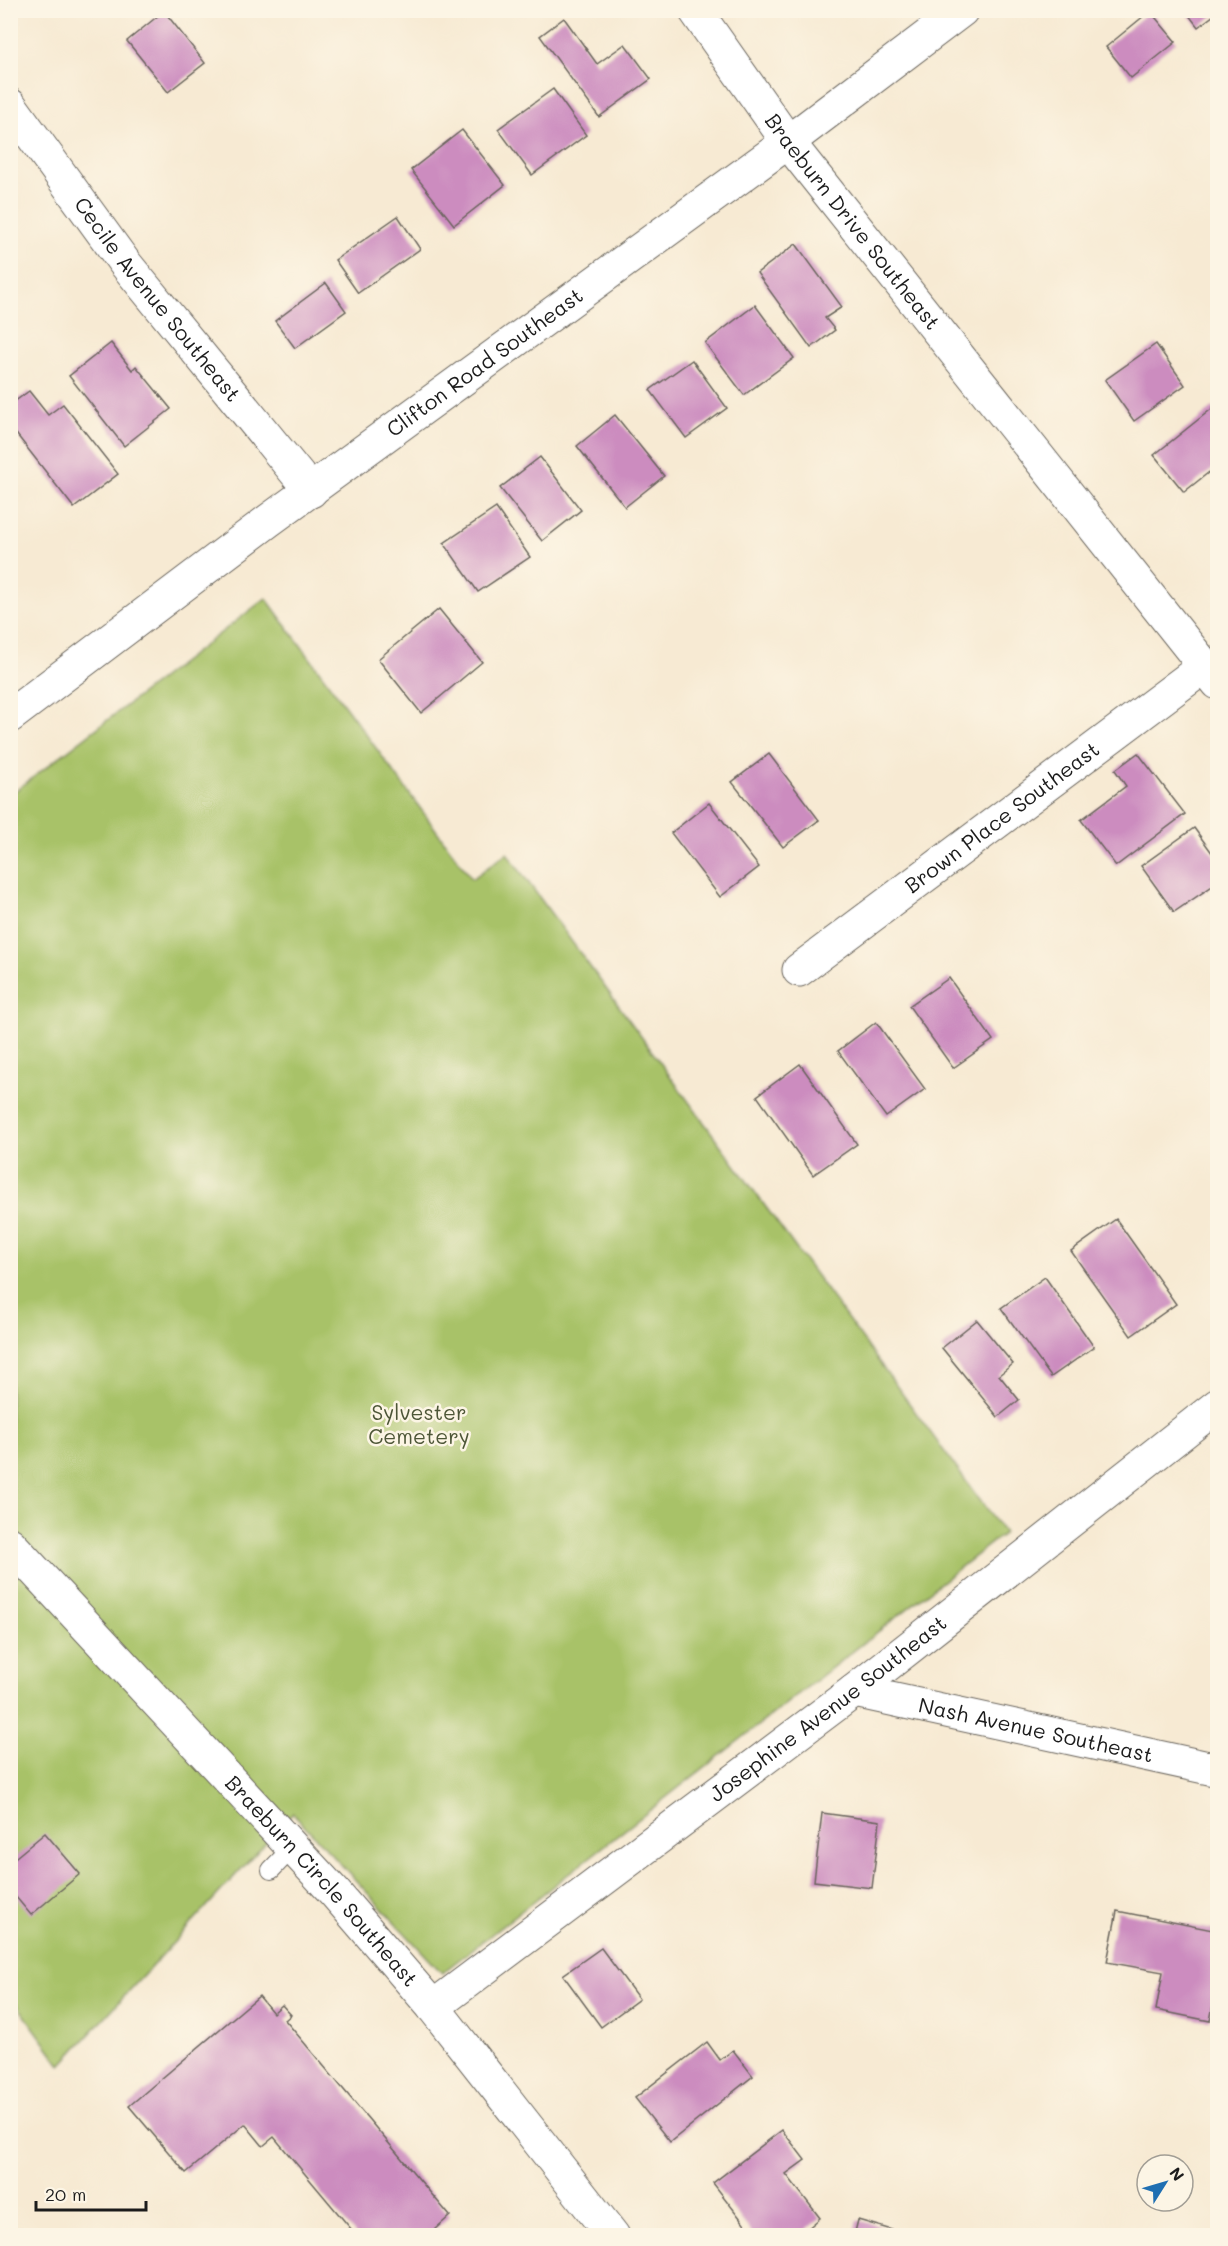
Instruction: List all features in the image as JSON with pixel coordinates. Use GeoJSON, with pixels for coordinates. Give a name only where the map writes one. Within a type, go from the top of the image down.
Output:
{"type":"FeatureCollection","features":[{"type":"Feature","properties":{"kind":"street","name":"Braeburn Drive Southeast"},"geometry":{"type":"LineString","coordinates":[[695,10],[788,142],[1211,675]]}},
{"type":"Feature","properties":{"kind":"street","name":"Clifton Road Southeast"},"geometry":{"type":"LineString","coordinates":[[10,716],[310,491],[788,142],[962,10]]}},
{"type":"Feature","properties":{"kind":"street","name":"Cecile Avenue Southeast"},"geometry":{"type":"LineString","coordinates":[[10,105],[124,262],[310,491]]}},
{"type":"Feature","properties":{"kind":"street","name":"Brown Place Southeast"},"geometry":{"type":"LineString","coordinates":[[799,970],[1211,675]]}},
{"type":"Feature","properties":{"kind":"street","name":"Josephine Avenue Southeast"},"geometry":{"type":"LineString","coordinates":[[433,2007],[855,1691],[1218,1405]]}},
{"type":"Feature","properties":{"kind":"street","name":"Braeburn Circle Southeast"},"geometry":{"type":"LineString","coordinates":[[10,1544],[282,1859],[433,2007],[613,2235]]}},
{"type":"Feature","properties":{"kind":"street","name":"Nash Avenue Southeast"},"geometry":{"type":"LineString","coordinates":[[855,1691],[1218,1770]]}},
{"type":"Feature","properties":{"kind":"green space","name":"Sylvester Cemetery"},"geometry":{"type":"Polygon","coordinates":[[[266,598],[472,879],[507,853],[1004,1533],[442,1973],[293,1813],[61,2065],[10,1995],[10,795],[266,598]]]}},
{"type":"Feature","properties":{"kind":"building"},"geometry":{"type":"Polygon","coordinates":[[[1185,10],[1218,10],[1218,12],[1198,27],[1185,10]]]}},
{"type":"Feature","properties":{"kind":"building"},"geometry":{"type":"Polygon","coordinates":[[[164,11],[205,63],[168,92],[127,41],[164,11]]]}},
{"type":"Feature","properties":{"kind":"building"},"geometry":{"type":"Polygon","coordinates":[[[1150,11],[1176,42],[1131,78],[1106,47],[1150,11]]]}},
{"type":"Feature","properties":{"kind":"building"},"geometry":{"type":"Polygon","coordinates":[[[564,18],[597,64],[625,44],[651,79],[599,117],[540,36],[564,18]]]}},
{"type":"Feature","properties":{"kind":"building"},"geometry":{"type":"Polygon","coordinates":[[[553,89],[586,135],[532,175],[498,129],[553,89]]]}},
{"type":"Feature","properties":{"kind":"building"},"geometry":{"type":"Polygon","coordinates":[[[462,130],[505,185],[454,225],[411,170],[462,130]]]}},
{"type":"Feature","properties":{"kind":"building"},"geometry":{"type":"Polygon","coordinates":[[[398,216],[420,249],[358,293],[335,260],[398,216]]]}},
{"type":"Feature","properties":{"kind":"building"},"geometry":{"type":"Polygon","coordinates":[[[796,244],[842,307],[825,318],[835,330],[811,348],[757,273],[796,244]]]}},
{"type":"Feature","properties":{"kind":"building"},"geometry":{"type":"Polygon","coordinates":[[[326,283],[346,311],[295,348],[275,321],[326,283]]]}},
{"type":"Feature","properties":{"kind":"building"},"geometry":{"type":"Polygon","coordinates":[[[755,305],[794,358],[744,395],[705,343],[755,305]]]}},
{"type":"Feature","properties":{"kind":"building"},"geometry":{"type":"Polygon","coordinates":[[[111,343],[132,370],[136,366],[171,409],[124,446],[69,376],[111,343]]]}},
{"type":"Feature","properties":{"kind":"building"},"geometry":{"type":"Polygon","coordinates":[[[1156,344],[1185,385],[1134,421],[1105,380],[1156,344]]]}},
{"type":"Feature","properties":{"kind":"building"},"geometry":{"type":"Polygon","coordinates":[[[692,360],[727,408],[686,438],[650,390],[692,360]]]}},
{"type":"Feature","properties":{"kind":"building"},"geometry":{"type":"Polygon","coordinates":[[[29,391],[48,415],[63,404],[118,474],[74,508],[10,426],[10,405],[29,391]]]}},
{"type":"Feature","properties":{"kind":"building"},"geometry":{"type":"Polygon","coordinates":[[[1214,407],[1218,412],[1218,465],[1184,492],[1154,455],[1214,407]]]}},
{"type":"Feature","properties":{"kind":"building"},"geometry":{"type":"Polygon","coordinates":[[[615,415],[664,476],[625,507],[577,446],[615,415]]]}},
{"type":"Feature","properties":{"kind":"building"},"geometry":{"type":"Polygon","coordinates":[[[540,457],[581,510],[542,541],[500,488],[540,457]]]}},
{"type":"Feature","properties":{"kind":"building"},"geometry":{"type":"Polygon","coordinates":[[[496,508],[530,557],[478,592],[444,543],[496,508]]]}},
{"type":"Feature","properties":{"kind":"building"},"geometry":{"type":"Polygon","coordinates":[[[439,609],[482,662],[421,713],[378,659],[439,609]]]}},
{"type":"Feature","properties":{"kind":"building"},"geometry":{"type":"Polygon","coordinates":[[[1138,753],[1185,814],[1116,866],[1081,820],[1126,786],[1115,770],[1138,753]]]}},
{"type":"Feature","properties":{"kind":"building"},"geometry":{"type":"Polygon","coordinates":[[[769,754],[819,820],[783,847],[732,782],[769,754]]]}},
{"type":"Feature","properties":{"kind":"building"},"geometry":{"type":"Polygon","coordinates":[[[709,803],[759,867],[720,897],[671,833],[709,803]]]}},
{"type":"Feature","properties":{"kind":"building"},"geometry":{"type":"Polygon","coordinates":[[[1194,828],[1218,861],[1218,882],[1174,912],[1141,866],[1194,828]]]}},
{"type":"Feature","properties":{"kind":"building"},"geometry":{"type":"Polygon","coordinates":[[[949,978],[993,1040],[953,1068],[909,1006],[949,978]]]}},
{"type":"Feature","properties":{"kind":"building"},"geometry":{"type":"Polygon","coordinates":[[[876,1022],[925,1089],[886,1117],[838,1051],[876,1022]]]}},
{"type":"Feature","properties":{"kind":"building"},"geometry":{"type":"Polygon","coordinates":[[[800,1064],[857,1144],[813,1175],[757,1096],[800,1064]]]}},
{"type":"Feature","properties":{"kind":"building"},"geometry":{"type":"Polygon","coordinates":[[[1116,1219],[1176,1304],[1131,1336],[1071,1251],[1116,1219]]]}},
{"type":"Feature","properties":{"kind":"building"},"geometry":{"type":"Polygon","coordinates":[[[1045,1277],[1094,1347],[1051,1377],[1001,1308],[1045,1277]]]}},
{"type":"Feature","properties":{"kind":"building"},"geometry":{"type":"Polygon","coordinates":[[[977,1320],[1013,1364],[999,1375],[1019,1400],[998,1417],[942,1348],[977,1320]]]}},
{"type":"Feature","properties":{"kind":"building"},"geometry":{"type":"Polygon","coordinates":[[[822,1813],[880,1821],[872,1888],[814,1881],[822,1813]]]}},
{"type":"Feature","properties":{"kind":"building"},"geometry":{"type":"Polygon","coordinates":[[[45,1833],[80,1874],[31,1915],[10,1890],[10,1862],[45,1833]]]}},
{"type":"Feature","properties":{"kind":"building"},"geometry":{"type":"Polygon","coordinates":[[[1117,1911],[1218,1931],[1218,1979],[1210,2021],[1156,2010],[1163,1972],[1107,1962],[1117,1911]]]}},
{"type":"Feature","properties":{"kind":"building"},"geometry":{"type":"Polygon","coordinates":[[[601,1948],[639,1999],[601,2027],[563,1975],[601,1948]]]}},
{"type":"Feature","properties":{"kind":"building"},"geometry":{"type":"Polygon","coordinates":[[[259,1996],[273,2013],[282,2005],[291,2015],[285,2020],[450,2216],[427,2236],[357,2236],[274,2137],[263,2146],[245,2124],[186,2173],[129,2106],[259,1996]]]}},
{"type":"Feature","properties":{"kind":"building"},"geometry":{"type":"Polygon","coordinates":[[[707,2042],[720,2060],[733,2050],[753,2076],[670,2142],[635,2098],[707,2042]]]}},
{"type":"Feature","properties":{"kind":"building"},"geometry":{"type":"Polygon","coordinates":[[[782,2130],[805,2160],[786,2174],[820,2218],[799,2236],[754,2236],[713,2183],[782,2130]]]}},
{"type":"Feature","properties":{"kind":"building"},"geometry":{"type":"Polygon","coordinates":[[[858,2220],[892,2230],[891,2236],[854,2236],[858,2220]]]}}]}
